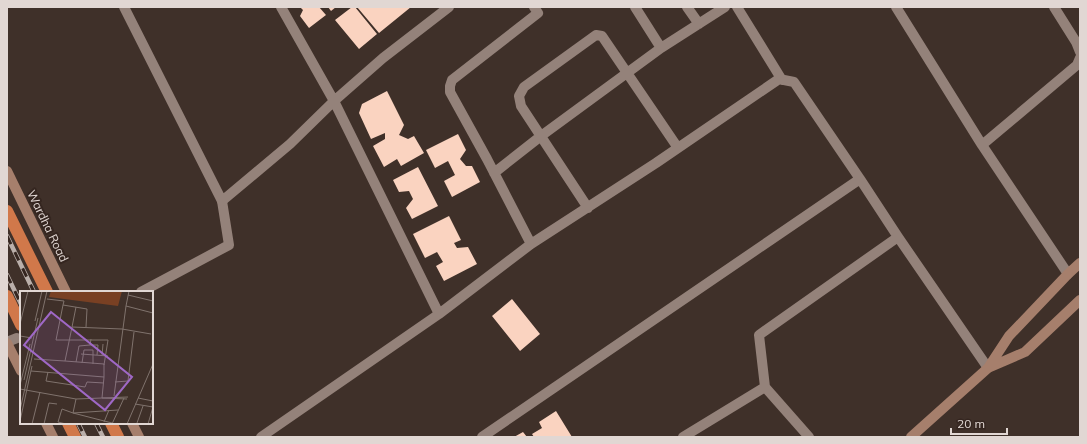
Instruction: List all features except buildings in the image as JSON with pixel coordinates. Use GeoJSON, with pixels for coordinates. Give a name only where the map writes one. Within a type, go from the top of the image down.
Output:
{"type":"FeatureCollection","features":[{"type":"Feature","properties":{"kind":"highway"},"geometry":{"type":"LineString","coordinates":[[7,211],[47,291]]}},
{"type":"Feature","properties":{"kind":"highway"},"geometry":{"type":"LineString","coordinates":[[7,296],[20,323]]}},
{"type":"Feature","properties":{"kind":"highway"},"geometry":{"type":"LineString","coordinates":[[68,424],[75,437]]}},
{"type":"Feature","properties":{"kind":"highway"},"geometry":{"type":"LineString","coordinates":[[112,424],[118,437]]}},
{"type":"Feature","properties":{"kind":"street"},"geometry":{"type":"LineString","coordinates":[[124,7],[222,201],[229,245],[143,291]]}},
{"type":"Feature","properties":{"kind":"street"},"geometry":{"type":"LineString","coordinates":[[281,7],[334,101],[439,314]]}},
{"type":"Feature","properties":{"kind":"street"},"geometry":{"type":"LineString","coordinates":[[222,201],[290,144],[334,101],[383,58],[449,7]]}},
{"type":"Feature","properties":{"kind":"street"},"geometry":{"type":"LineString","coordinates":[[635,7],[661,48]]}},
{"type":"Feature","properties":{"kind":"street"},"geometry":{"type":"LineString","coordinates":[[687,7],[699,24]]}},
{"type":"Feature","properties":{"kind":"street"},"geometry":{"type":"LineString","coordinates":[[494,173],[541,136],[661,48],[725,7]]}},
{"type":"Feature","properties":{"kind":"street"},"geometry":{"type":"LineString","coordinates":[[737,7],[782,80]]}},
{"type":"Feature","properties":{"kind":"street"},"geometry":{"type":"LineString","coordinates":[[896,7],[982,145],[1068,274]]}},
{"type":"Feature","properties":{"kind":"street"},"geometry":{"type":"LineString","coordinates":[[1054,7],[1076,42],[1080,52]]}},
{"type":"Feature","properties":{"kind":"street"},"geometry":{"type":"LineString","coordinates":[[531,244],[450,92],[450,86],[452,80],[538,13],[536,8]]}},
{"type":"Feature","properties":{"kind":"street"},"geometry":{"type":"LineString","coordinates":[[588,208],[521,106],[519,96],[524,87],[596,35],[602,36],[678,148]]}},
{"type":"Feature","properties":{"kind":"street"},"geometry":{"type":"LineString","coordinates":[[982,145],[1077,65],[1080,58]]}},
{"type":"Feature","properties":{"kind":"street"},"geometry":{"type":"LineString","coordinates":[[261,437],[439,314],[531,244],[588,208],[779,79],[794,82],[988,368]]}},
{"type":"Feature","properties":{"kind":"street","name":"Wardha Road"},"geometry":{"type":"LineString","coordinates":[[7,171],[66,291]]}},
{"type":"Feature","properties":{"kind":"street"},"geometry":{"type":"LineString","coordinates":[[482,437],[860,179]]}},
{"type":"Feature","properties":{"kind":"street"},"geometry":{"type":"LineString","coordinates":[[809,437],[765,387],[759,335],[898,237]]}},
{"type":"Feature","properties":{"kind":"street"},"geometry":{"type":"LineString","coordinates":[[911,437],[988,368],[1009,336],[1080,263]]}},
{"type":"Feature","properties":{"kind":"street"},"geometry":{"type":"LineString","coordinates":[[988,368],[1025,352],[1080,300]]}},
{"type":"Feature","properties":{"kind":"street"},"geometry":{"type":"LineString","coordinates":[[17,338],[7,342],[20,369]]}},
{"type":"Feature","properties":{"kind":"street"},"geometry":{"type":"LineString","coordinates":[[683,437],[765,387]]}},
{"type":"Feature","properties":{"kind":"street"},"geometry":{"type":"LineString","coordinates":[[46,424],[53,437]]}},
{"type":"Feature","properties":{"kind":"street"},"geometry":{"type":"LineString","coordinates":[[133,424],[140,437]]}},
{"type":"Feature","properties":{"kind":"railway"},"geometry":{"type":"LineString","coordinates":[[7,236],[34,291]]}},
{"type":"Feature","properties":{"kind":"railway"},"geometry":{"type":"LineString","coordinates":[[7,275],[20,302]]}},
{"type":"Feature","properties":{"kind":"railway"},"geometry":{"type":"LineString","coordinates":[[78,424],[85,437]]}},
{"type":"Feature","properties":{"kind":"railway"},"geometry":{"type":"LineString","coordinates":[[96,424],[103,437]]}}]}
